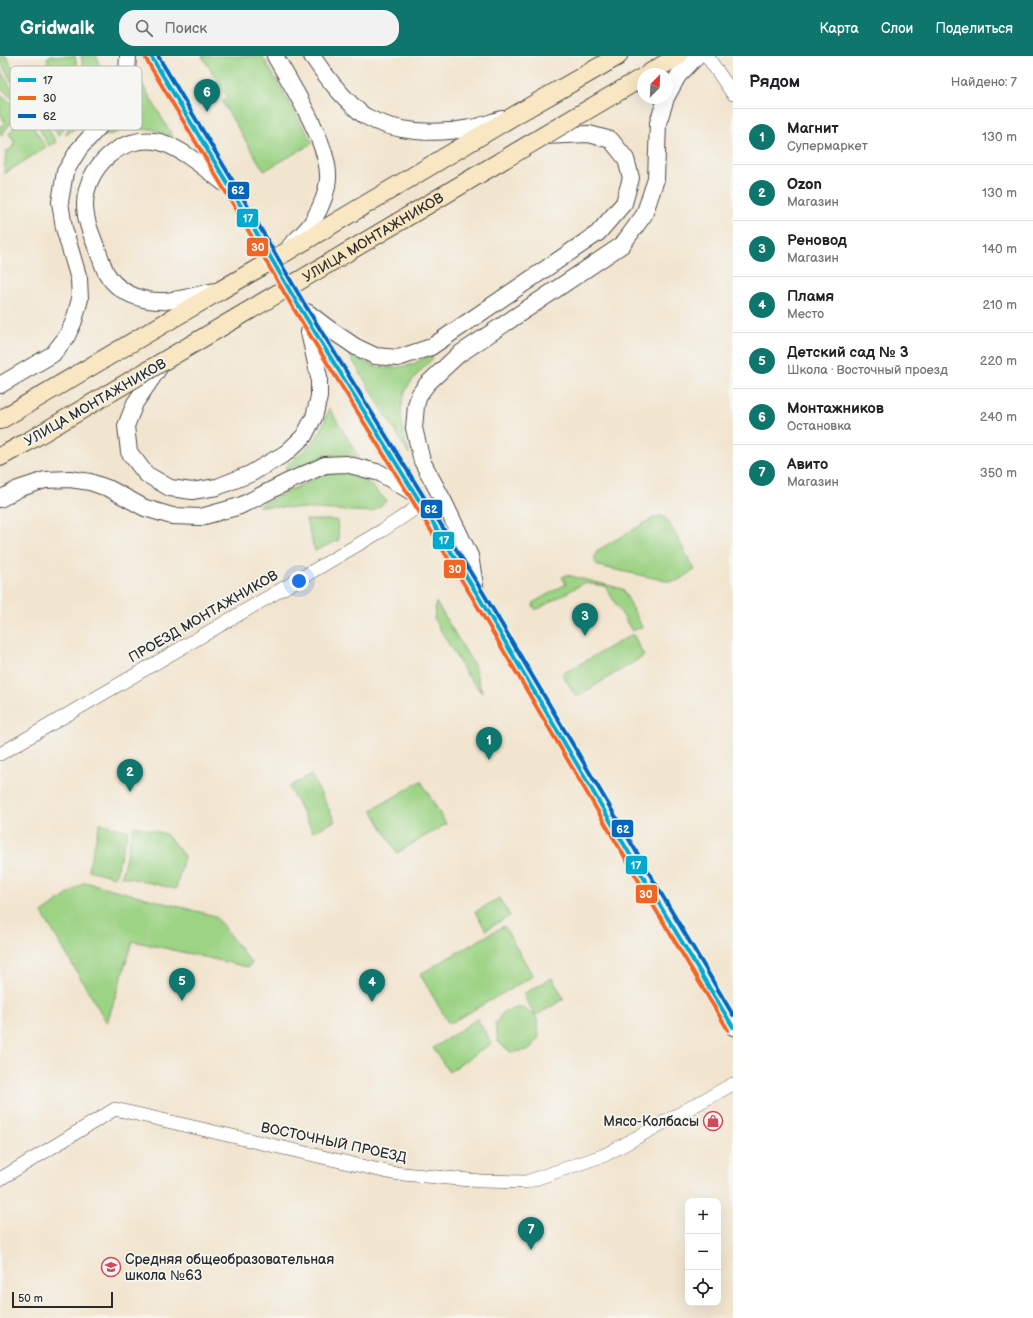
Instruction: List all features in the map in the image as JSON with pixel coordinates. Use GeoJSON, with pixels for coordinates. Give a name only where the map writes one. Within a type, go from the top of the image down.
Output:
{"type":"FeatureCollection","features":[{"type":"Feature","properties":{"kind":"main road"},"geometry":{"type":"LineString","coordinates":[[5,417],[517,114],[618,56]]}},
{"type":"Feature","properties":{"kind":"main road"},"geometry":{"type":"LineString","coordinates":[[658,68],[678,56]]}},
{"type":"Feature","properties":{"kind":"main road","name":"УЛИЦА МОНТАЖНИКОВ"},"geometry":{"type":"LineString","coordinates":[[0,458],[637,81]]}},
{"type":"Feature","properties":{"kind":"street"},"geometry":{"type":"LineString","coordinates":[[127,66],[128,56]]}},
{"type":"Feature","properties":{"kind":"street"},"geometry":{"type":"LineString","coordinates":[[151,56],[230,187],[306,318],[477,594],[733,1027]]}},
{"type":"Feature","properties":{"kind":"street"},"geometry":{"type":"LineString","coordinates":[[275,56],[311,121],[323,149],[328,178],[324,198],[314,220],[281,255]]}},
{"type":"Feature","properties":{"kind":"street"},"geometry":{"type":"LineString","coordinates":[[312,56],[340,94],[364,115],[386,126],[413,130],[438,131],[470,128],[517,114]]}},
{"type":"Feature","properties":{"kind":"street"},"geometry":{"type":"LineString","coordinates":[[673,85],[678,76],[697,56]]}},
{"type":"Feature","properties":{"kind":"street"},"geometry":{"type":"LineString","coordinates":[[707,56],[733,94]]}},
{"type":"Feature","properties":{"kind":"street"},"geometry":{"type":"LineString","coordinates":[[477,594],[470,556],[444,502],[422,462],[414,428],[416,406],[420,395],[427,384],[458,355],[622,245],[644,215],[656,178],[658,123],[664,104]]}},
{"type":"Feature","properties":{"kind":"street"},"geometry":{"type":"LineString","coordinates":[[0,385],[53,354],[67,336],[74,321],[80,300],[79,279],[64,228],[60,202],[65,172],[79,149],[96,130]]}},
{"type":"Feature","properties":{"kind":"street"},"geometry":{"type":"LineString","coordinates":[[297,303],[328,328],[356,347],[375,356],[398,358],[431,347],[448,336],[598,233],[624,203],[630,178],[626,159],[612,140],[589,134],[542,136]]}},
{"type":"Feature","properties":{"kind":"street"},"geometry":{"type":"LineString","coordinates":[[221,290],[162,302],[141,299],[121,290],[107,274],[86,220],[85,204],[88,184],[100,163],[117,148],[137,140],[160,142],[181,152],[230,187]]}},
{"type":"Feature","properties":{"kind":"street"},"geometry":{"type":"LineString","coordinates":[[163,362],[135,402],[128,420],[126,426],[129,452],[146,474],[170,488],[192,491],[217,487],[256,470],[286,452],[304,436],[314,417],[319,397],[319,376],[306,318]]}},
{"type":"Feature","properties":{"kind":"street"},"geometry":{"type":"LineString","coordinates":[[0,499],[18,489],[44,480],[70,479],[90,482],[110,489],[145,508],[172,516],[201,517],[240,506],[325,465],[346,464],[380,473],[418,499]]}},
{"type":"Feature","properties":{"kind":"street","name":"ПРОЕЗД МОНТАЖНИКОВ"},"geometry":{"type":"LineString","coordinates":[[0,754],[383,530],[418,499]]}},
{"type":"Feature","properties":{"kind":"street","name":"ВОСТОЧНЫЙ ПРОЕЗД"},"geometry":{"type":"LineString","coordinates":[[0,1179],[114,1110],[392,1173],[481,1181],[526,1182],[605,1155],[733,1084]]}},
{"type":"Feature","properties":{"kind":"green space"},"geometry":{"type":"Polygon","coordinates":[[[0,56],[6,56],[12,66],[10,66],[10,79],[0,61],[0,56]]]}},
{"type":"Feature","properties":{"kind":"green space"},"geometry":{"type":"Polygon","coordinates":[[[50,56],[75,56],[77,66],[48,66],[46,63],[49,62],[47,58],[50,56]]]}},
{"type":"Feature","properties":{"kind":"green space"},"geometry":{"type":"Polygon","coordinates":[[[81,56],[97,56],[99,66],[83,66],[81,56]]]}},
{"type":"Feature","properties":{"kind":"green space"},"geometry":{"type":"Polygon","coordinates":[[[202,56],[262,56],[313,143],[264,171],[222,102],[228,98],[202,56]]]}},
{"type":"Feature","properties":{"kind":"green space"},"geometry":{"type":"Polygon","coordinates":[[[0,70],[10,86],[10,97],[0,87],[0,70]]]}},
{"type":"Feature","properties":{"kind":"green space"},"geometry":{"type":"Polygon","coordinates":[[[142,84],[173,137],[152,129],[142,129],[142,84]]]}},
{"type":"Feature","properties":{"kind":"green space"},"geometry":{"type":"Polygon","coordinates":[[[0,94],[10,102],[10,124],[1,136],[0,126],[5,123],[0,113],[0,94]]]}},
{"type":"Feature","properties":{"kind":"green space"},"geometry":{"type":"Polygon","coordinates":[[[12,130],[35,130],[46,147],[4,174],[6,151],[10,150],[14,144],[14,140],[9,134],[12,130]]]}},
{"type":"Feature","properties":{"kind":"green space"},"geometry":{"type":"Polygon","coordinates":[[[40,130],[49,130],[56,142],[49,146],[40,130]]]}},
{"type":"Feature","properties":{"kind":"green space"},"geometry":{"type":"Polygon","coordinates":[[[55,130],[62,130],[59,136],[55,130]]]}},
{"type":"Feature","properties":{"kind":"green space"},"geometry":{"type":"Polygon","coordinates":[[[68,130],[73,130],[65,135],[68,130]]]}},
{"type":"Feature","properties":{"kind":"green space"},"geometry":{"type":"Polygon","coordinates":[[[108,130],[125,130],[101,137],[108,130]]]}},
{"type":"Feature","properties":{"kind":"green space"},"geometry":{"type":"Polygon","coordinates":[[[344,346],[360,360],[376,367],[394,368],[411,365],[431,355],[433,358],[411,383],[405,392],[403,400],[401,415],[409,454],[344,346]]]}},
{"type":"Feature","properties":{"kind":"green space"},"geometry":{"type":"Polygon","coordinates":[[[329,408],[359,457],[339,456],[322,458],[287,470],[285,467],[308,447],[321,431],[329,408]]]}},
{"type":"Feature","properties":{"kind":"green space"},"geometry":{"type":"Polygon","coordinates":[[[342,472],[364,479],[387,501],[372,512],[258,506],[324,474],[342,472]]]}},
{"type":"Feature","properties":{"kind":"green space"},"geometry":{"type":"Polygon","coordinates":[[[657,516],[663,516],[668,521],[695,570],[677,581],[667,581],[598,566],[595,562],[595,558],[598,550],[657,516]]]}},
{"type":"Feature","properties":{"kind":"green space"},"geometry":{"type":"Polygon","coordinates":[[[306,520],[337,520],[339,540],[315,551],[306,520]]]}},
{"type":"Feature","properties":{"kind":"green space"},"geometry":{"type":"Polygon","coordinates":[[[567,575],[623,589],[642,627],[632,631],[605,586],[584,583],[538,609],[535,609],[533,606],[534,602],[566,584],[562,577],[567,575]]]}},
{"type":"Feature","properties":{"kind":"green space"},"geometry":{"type":"Polygon","coordinates":[[[436,602],[474,665],[482,693],[467,675],[434,619],[436,602]]]}},
{"type":"Feature","properties":{"kind":"green space"},"geometry":{"type":"Polygon","coordinates":[[[633,634],[644,656],[576,697],[562,674],[633,634]]]}},
{"type":"Feature","properties":{"kind":"green space"},"geometry":{"type":"Polygon","coordinates":[[[311,775],[335,821],[313,832],[289,787],[311,775]]]}},
{"type":"Feature","properties":{"kind":"green space"},"geometry":{"type":"Polygon","coordinates":[[[421,781],[446,824],[397,853],[372,810],[421,781]]]}},
{"type":"Feature","properties":{"kind":"green space"},"geometry":{"type":"Polygon","coordinates":[[[100,823],[128,831],[115,877],[88,870],[100,823]]]}},
{"type":"Feature","properties":{"kind":"green space"},"geometry":{"type":"Polygon","coordinates":[[[134,826],[166,834],[184,856],[176,889],[121,876],[134,826]]]}},
{"type":"Feature","properties":{"kind":"green space"},"geometry":{"type":"Polygon","coordinates":[[[85,882],[215,916],[252,964],[248,967],[133,941],[107,1023],[42,913],[85,882]]]}},
{"type":"Feature","properties":{"kind":"green space"},"geometry":{"type":"Polygon","coordinates":[[[499,898],[510,916],[486,930],[475,912],[499,898]]]}},
{"type":"Feature","properties":{"kind":"green space"},"geometry":{"type":"Polygon","coordinates":[[[504,926],[533,976],[449,1024],[420,974],[504,926]]]}},
{"type":"Feature","properties":{"kind":"green space"},"geometry":{"type":"Polygon","coordinates":[[[552,978],[564,999],[535,1016],[537,1019],[539,1037],[529,1050],[511,1052],[498,1042],[495,1024],[504,1011],[521,1007],[535,1015],[523,994],[552,978]]]}},
{"type":"Feature","properties":{"kind":"green space"},"geometry":{"type":"Polygon","coordinates":[[[477,1019],[492,1043],[449,1072],[433,1048],[477,1019]]]}},
{"type":"Feature","properties":{"kind":"transit line","name":"17"},"geometry":{"type":"LineString","coordinates":[[151,56],[297,303],[477,594],[733,1027]]}},
{"type":"Feature","properties":{"kind":"transit line","name":"62"},"geometry":{"type":"LineString","coordinates":[[158,56],[302,300],[482,591],[733,1015]]}},
{"type":"Feature","properties":{"kind":"transit line","name":"30"},"geometry":{"type":"LineString","coordinates":[[146,59],[292,306],[472,597],[728,1030]]}},
{"type":"Feature","properties":{"kind":"place","name":"Монтажников"},"geometry":{"type":"Point","coordinates":[207,112]}},
{"type":"Feature","properties":{"kind":"place","name":"Реновод"},"geometry":{"type":"Point","coordinates":[585,636]}},
{"type":"Feature","properties":{"kind":"place","name":"Магнит"},"geometry":{"type":"Point","coordinates":[489,760]}},
{"type":"Feature","properties":{"kind":"place","name":"Ozon"},"geometry":{"type":"Point","coordinates":[130,792]}},
{"type":"Feature","properties":{"kind":"place","name":"Детский сад № 3"},"geometry":{"type":"Point","coordinates":[182,1001]}},
{"type":"Feature","properties":{"kind":"place","name":"Пламя"},"geometry":{"type":"Point","coordinates":[372,1002]}},
{"type":"Feature","properties":{"kind":"place","name":"Мясо-Колбасы"},"geometry":{"type":"Point","coordinates":[713,1121]}},
{"type":"Feature","properties":{"kind":"place","name":"Авито"},"geometry":{"type":"Point","coordinates":[531,1250]}},
{"type":"Feature","properties":{"kind":"place","name":"Средняя общеобразовательная школа №63"},"geometry":{"type":"Point","coordinates":[111,1267]}}]}
